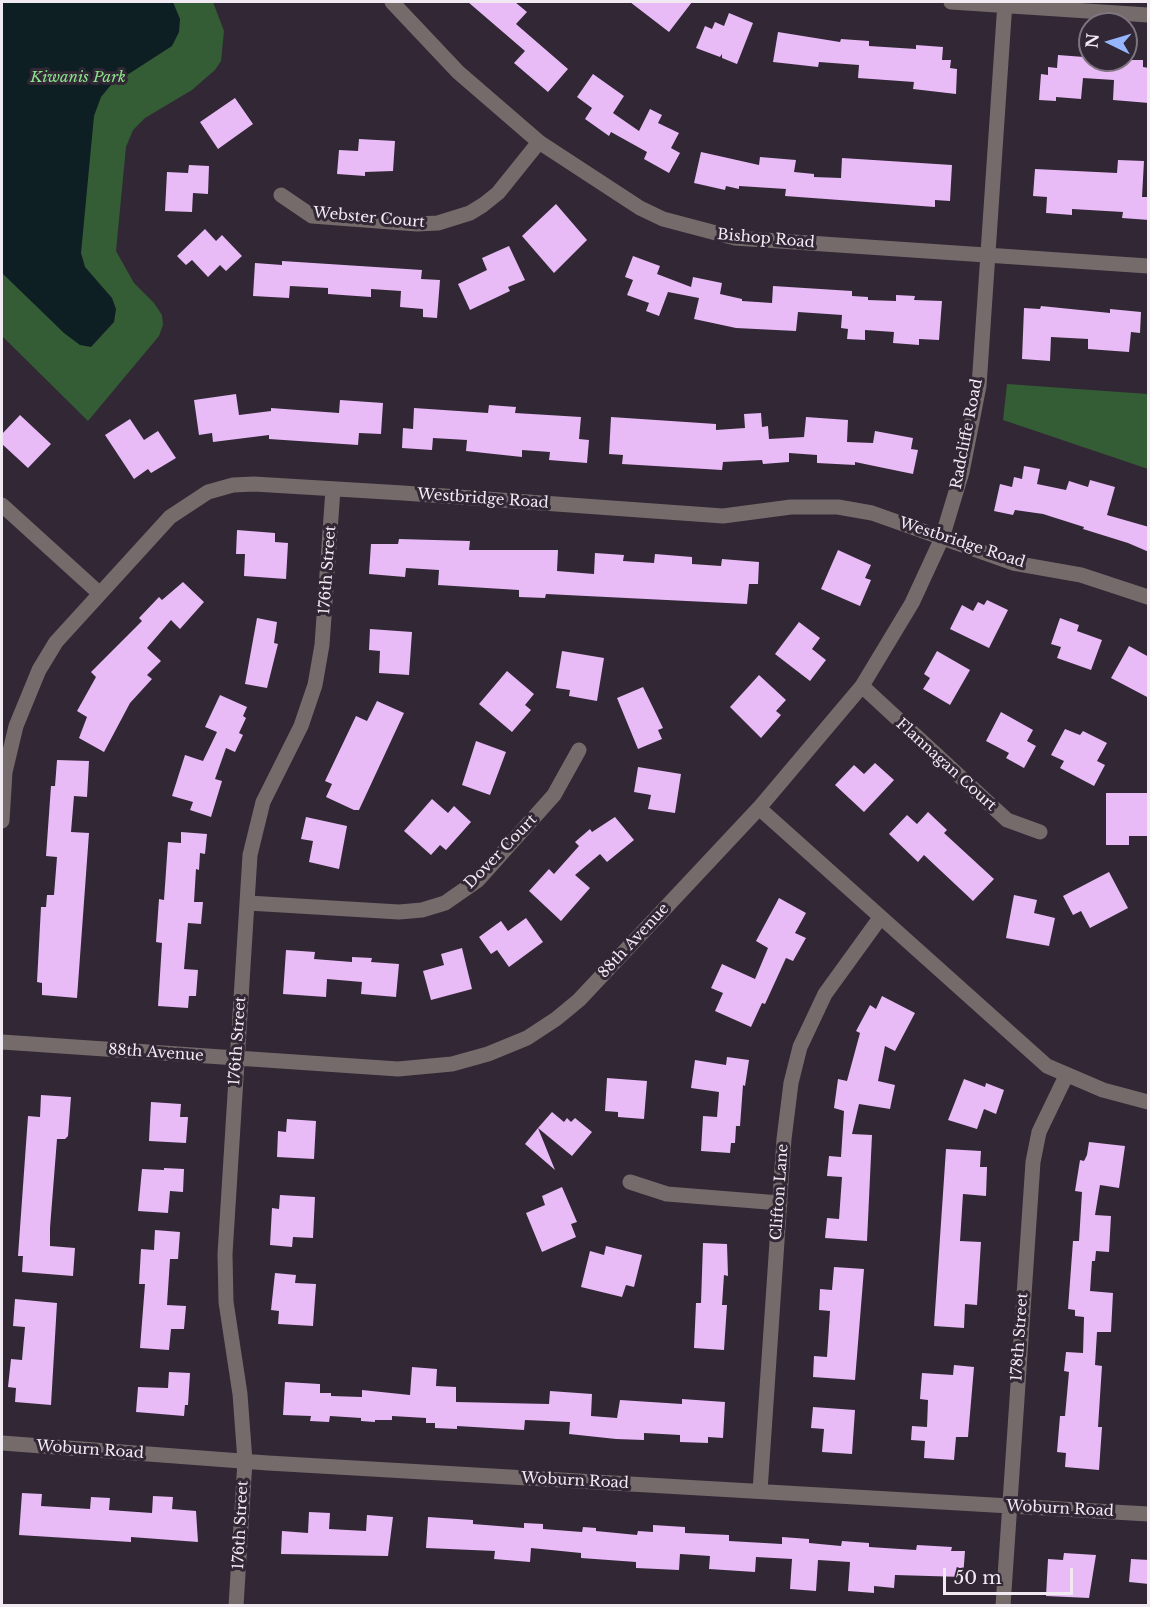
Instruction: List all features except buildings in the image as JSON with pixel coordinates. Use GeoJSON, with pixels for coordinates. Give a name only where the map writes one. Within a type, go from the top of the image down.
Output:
{"type":"FeatureCollection","features":[{"type":"Feature","properties":{"kind":"street","name":"Bishop Road"},"geometry":{"type":"LineString","coordinates":[[392,2],[458,72],[539,142],[640,208],[663,219],[735,238],[1149,266]]}},
{"type":"Feature","properties":{"kind":"street"},"geometry":{"type":"LineString","coordinates":[[951,2],[1004,3],[1149,15]]}},
{"type":"Feature","properties":{"kind":"street","name":"Radcliffe Road"},"geometry":{"type":"LineString","coordinates":[[759,808],[862,686],[912,603],[942,538],[962,472],[979,386],[1004,3]]}},
{"type":"Feature","properties":{"kind":"street","name":"Webster Court"},"geometry":{"type":"LineString","coordinates":[[281,195],[312,216],[417,224],[438,223],[470,213],[498,193],[539,142]]}},
{"type":"Feature","properties":{"kind":"street","name":"Westbridge Road"},"geometry":{"type":"LineString","coordinates":[[2,819],[10,749],[25,700],[56,642],[170,517],[208,492],[233,485],[254,484],[723,516],[791,507],[838,507],[872,513],[1013,563],[1081,575],[1149,597]]}},
{"type":"Feature","properties":{"kind":"street","name":"176th Street"},"geometry":{"type":"LineString","coordinates":[[237,1605],[245,1461],[240,1394],[230,1341],[225,1277],[236,1059],[250,855],[255,829],[273,779],[310,702],[319,668],[333,489]]}},
{"type":"Feature","properties":{"kind":"street"},"geometry":{"type":"LineString","coordinates":[[2,505],[99,593]]}},
{"type":"Feature","properties":{"kind":"street","name":"Flannagan Court"},"geometry":{"type":"LineString","coordinates":[[862,686],[1007,820],[1040,832]]}},
{"type":"Feature","properties":{"kind":"street","name":"Dover Court"},"geometry":{"type":"LineString","coordinates":[[248,903],[399,912],[422,910],[445,903],[478,880],[554,795],[579,750]]}},
{"type":"Feature","properties":{"kind":"street"},"geometry":{"type":"LineString","coordinates":[[759,808],[1047,1066],[1103,1090],[1149,1102]]}},
{"type":"Feature","properties":{"kind":"street","name":"88th Avenue"},"geometry":{"type":"LineString","coordinates":[[2,1042],[398,1069],[452,1064],[488,1054],[527,1038],[579,1000],[759,808]]}},
{"type":"Feature","properties":{"kind":"street","name":"Clifton Lane"},"geometry":{"type":"LineString","coordinates":[[760,1491],[787,1110],[800,1047],[825,994],[880,918]]}},
{"type":"Feature","properties":{"kind":"street","name":"178th Street"},"geometry":{"type":"LineString","coordinates":[[1003,1605],[1033,1162],[1042,1125],[1066,1076]]}},
{"type":"Feature","properties":{"kind":"street"},"geometry":{"type":"LineString","coordinates":[[630,1182],[667,1194],[780,1203]]}},
{"type":"Feature","properties":{"kind":"street","name":"Woburn Road"},"geometry":{"type":"LineString","coordinates":[[2,1443],[245,1461],[1149,1514]]}},
{"type":"Feature","properties":{"kind":"green space","name":"Kiwanis Park"},"geometry":{"type":"Polygon","coordinates":[[[2,2],[213,2],[224,31],[221,61],[215,70],[192,90],[145,118],[133,130],[126,147],[116,251],[134,283],[154,303],[162,315],[163,325],[159,336],[88,421],[2,336],[2,2]]]}},
{"type":"Feature","properties":{"kind":"green space"},"geometry":{"type":"Polygon","coordinates":[[[1007,384],[1148,394],[1148,469],[1003,420],[1007,384]]]}},
{"type":"Feature","properties":{"kind":"shaded area"},"geometry":{"type":"Polygon","coordinates":[[[2,2],[173,2],[180,19],[179,32],[172,46],[110,86],[101,97],[94,116],[81,253],[85,267],[112,298],[116,309],[114,322],[91,347],[80,345],[64,333],[2,273],[2,2]]]}}]}
